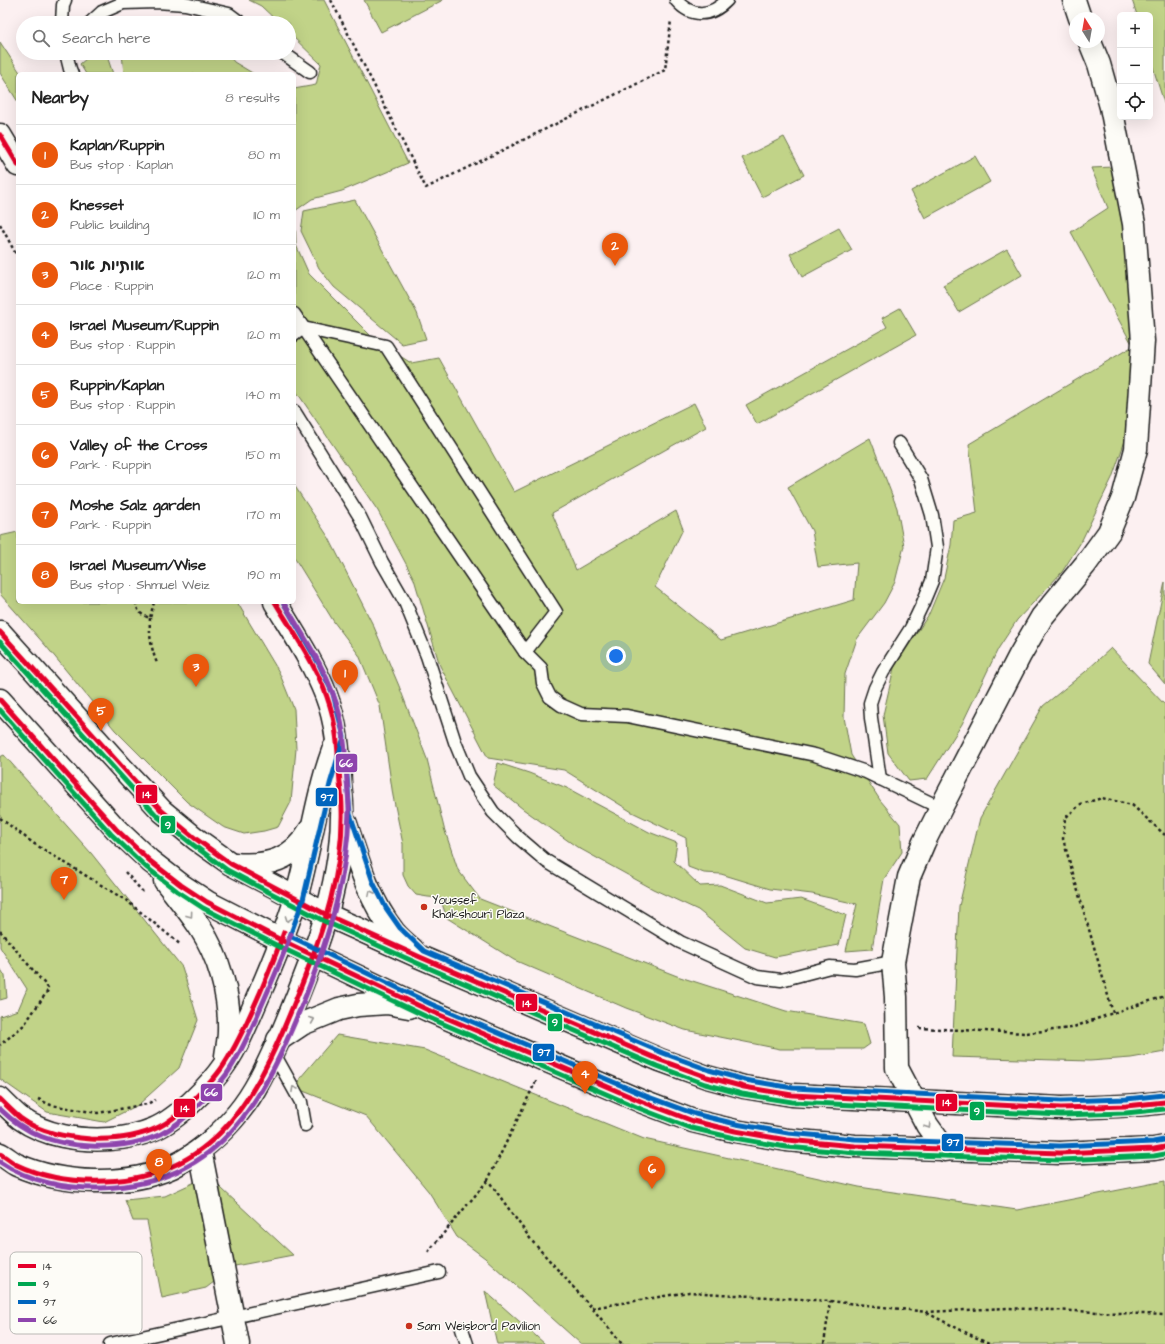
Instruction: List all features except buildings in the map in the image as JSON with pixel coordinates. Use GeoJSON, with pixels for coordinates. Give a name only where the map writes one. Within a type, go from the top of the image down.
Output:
{"type":"FeatureCollection","features":[{"type":"Feature","properties":{"kind":"street"},"geometry":{"type":"LineString","coordinates":[[1074,0],[1078,12]]}},
{"type":"Feature","properties":{"kind":"street"},"geometry":{"type":"LineString","coordinates":[[945,1150],[927,1125],[897,1068],[897,1027],[893,962],[909,877],[941,808],[1020,655],[1042,616],[1085,566],[1109,532],[1123,498],[1136,449],[1143,340],[1134,224],[1111,107],[1099,64],[1092,48]]}},
{"type":"Feature","properties":{"kind":"street"},"geometry":{"type":"LineString","coordinates":[[0,135],[16,162]]}},
{"type":"Feature","properties":{"kind":"street"},"geometry":{"type":"LineString","coordinates":[[0,1168],[42,1173],[74,1180],[101,1182],[124,1180],[148,1175],[173,1166],[200,1150],[219,1134],[239,1112],[261,1078],[301,988],[327,915],[335,881],[342,815],[337,737],[326,696],[313,667],[276,604]]}},
{"type":"Feature","properties":{"kind":"street"},"geometry":{"type":"LineString","coordinates":[[0,632],[162,811],[196,839],[231,864],[327,915],[420,957],[660,1060],[707,1077],[744,1087],[792,1095],[1061,1108],[1104,1107],[1165,1102]]}},
{"type":"Feature","properties":{"kind":"street"},"geometry":{"type":"LineString","coordinates":[[0,700],[116,829],[150,861],[181,885],[207,902],[313,956],[428,1010],[643,1102],[693,1121],[735,1131],[787,1140],[855,1146],[1060,1153],[1154,1149],[1165,1147]]}},
{"type":"Feature","properties":{"kind":"street"},"geometry":{"type":"LineString","coordinates":[[0,1099],[19,1117],[35,1127],[53,1133],[78,1138],[101,1139],[121,1138],[155,1129],[175,1116],[203,1091],[224,1065],[239,1040],[270,971],[296,898],[323,782],[337,737]]}},
{"type":"Feature","properties":{"kind":"street"},"geometry":{"type":"LineString","coordinates":[[342,815],[367,885],[380,912],[394,933],[420,957]]}},
{"type":"Feature","properties":{"kind":"street"},"geometry":{"type":"LineString","coordinates":[[231,864],[263,865],[281,858],[295,850],[305,840],[314,824]]}},
{"type":"Feature","properties":{"kind":"street"},"geometry":{"type":"LineString","coordinates":[[150,861],[199,927],[219,968],[224,986],[229,1031],[224,1065]]}},
{"type":"Feature","properties":{"kind":"street"},"geometry":{"type":"LineString","coordinates":[[276,1046],[302,1024],[333,1011],[358,1005],[387,1003],[428,1010]]}},
{"type":"Feature","properties":{"kind":"street"},"geometry":{"type":"LineString","coordinates":[[200,1150],[238,1344]]}},
{"type":"Feature","properties":{"kind":"street"},"geometry":{"type":"LineString","coordinates":[[0,1154],[17,1165],[42,1173]]}},
{"type":"Feature","properties":{"kind":"lane"},"geometry":{"type":"LineString","coordinates":[[62,16],[65,0]]}},
{"type":"Feature","properties":{"kind":"lane"},"geometry":{"type":"LineString","coordinates":[[676,0],[681,6],[691,12],[701,13],[712,12],[727,0]]}},
{"type":"Feature","properties":{"kind":"lane"},"geometry":{"type":"LineString","coordinates":[[98,16],[102,12],[123,3],[157,2],[185,4],[229,14],[232,16]]}},
{"type":"Feature","properties":{"kind":"lane"},"geometry":{"type":"LineString","coordinates":[[68,60],[71,72]]}},
{"type":"Feature","properties":{"kind":"lane"},"geometry":{"type":"LineString","coordinates":[[293,60],[310,72]]}},
{"type":"Feature","properties":{"kind":"lane"},"geometry":{"type":"LineString","coordinates":[[296,321],[299,331],[525,652],[541,668],[543,683],[550,697],[561,705],[581,714],[627,716],[815,755],[866,772],[941,808]]}},
{"type":"Feature","properties":{"kind":"lane"},"geometry":{"type":"LineString","coordinates":[[299,331],[386,346],[556,612],[525,652]]}},
{"type":"Feature","properties":{"kind":"lane"},"geometry":{"type":"LineString","coordinates":[[296,414],[360,517],[382,562],[405,602],[427,656],[455,742],[469,776],[493,812],[518,837],[546,861],[680,942],[757,977],[781,980],[830,967],[855,969],[893,962]]}},
{"type":"Feature","properties":{"kind":"lane"},"geometry":{"type":"LineString","coordinates":[[880,779],[870,703],[883,672],[911,628],[922,605],[932,581],[937,547],[932,515],[921,479],[899,443]]}},
{"type":"Feature","properties":{"kind":"lane"},"geometry":{"type":"LineString","coordinates":[[276,1046],[301,1102],[305,1125]]}},
{"type":"Feature","properties":{"kind":"lane"},"geometry":{"type":"LineString","coordinates":[[110,1344],[439,1272]]}},
{"type":"Feature","properties":{"kind":"lane"},"geometry":{"type":"LineString","coordinates":[[462,1329],[467,1344]]}},
{"type":"Feature","properties":{"kind":"path"},"geometry":{"type":"LineString","coordinates":[[331,0],[426,188],[665,70],[672,15]]}},
{"type":"Feature","properties":{"kind":"path"},"geometry":{"type":"LineString","coordinates":[[0,224],[16,254]]}},
{"type":"Feature","properties":{"kind":"path"},"geometry":{"type":"LineString","coordinates":[[0,235],[4,230]]}},
{"type":"Feature","properties":{"kind":"path"},"geometry":{"type":"LineString","coordinates":[[136,604],[138,612],[150,618]]}},
{"type":"Feature","properties":{"kind":"path"},"geometry":{"type":"LineString","coordinates":[[154,604],[150,618],[149,632],[153,653],[157,663]]}},
{"type":"Feature","properties":{"kind":"path"},"geometry":{"type":"LineString","coordinates":[[1114,1013],[1063,839],[1065,818],[1081,804],[1102,798],[1132,805],[1165,835]]}},
{"type":"Feature","properties":{"kind":"path"},"geometry":{"type":"LineString","coordinates":[[0,818],[33,843],[127,901],[183,946]]}},
{"type":"Feature","properties":{"kind":"path"},"geometry":{"type":"LineString","coordinates":[[0,932],[48,989],[24,1025],[0,1045]]}},
{"type":"Feature","properties":{"kind":"path"},"geometry":{"type":"LineString","coordinates":[[897,1027],[1026,1033],[1071,1028],[1165,996]]}},
{"type":"Feature","properties":{"kind":"path"},"geometry":{"type":"LineString","coordinates":[[428,1252],[488,1180],[536,1080]]}},
{"type":"Feature","properties":{"kind":"path"},"geometry":{"type":"LineString","coordinates":[[32,1097],[52,1105],[98,1114],[147,1104],[160,1097]]}},
{"type":"Feature","properties":{"kind":"path"},"geometry":{"type":"LineString","coordinates":[[488,1180],[532,1241],[622,1344]]}},
{"type":"Feature","properties":{"kind":"path"},"geometry":{"type":"LineString","coordinates":[[592,1308],[689,1292],[830,1301],[927,1312],[1007,1308],[1165,1315]]}},
{"type":"Feature","properties":{"kind":"path"},"geometry":{"type":"LineString","coordinates":[[824,1344],[830,1301]]}},
{"type":"Feature","properties":{"kind":"path"},"geometry":{"type":"LineString","coordinates":[[927,1312],[989,1344]]}},
{"type":"Feature","properties":{"kind":"green space"},"geometry":{"type":"Polygon","coordinates":[[[249,0],[324,0],[408,163],[342,191],[312,199],[296,210],[296,89],[316,85],[321,64],[296,40],[296,16],[272,16],[261,6],[249,0]]]}},
{"type":"Feature","properties":{"kind":"green space"},"geometry":{"type":"Polygon","coordinates":[[[364,0],[443,0],[381,32],[364,0]]]}},
{"type":"Feature","properties":{"kind":"green space"},"geometry":{"type":"Polygon","coordinates":[[[1132,0],[1165,0],[1165,106],[1153,68],[1153,12],[1136,12],[1132,0]]]}},
{"type":"Feature","properties":{"kind":"green space"},"geometry":{"type":"Polygon","coordinates":[[[0,42],[20,72],[16,72],[16,99],[0,73],[0,42]]]}},
{"type":"Feature","properties":{"kind":"green space"},"geometry":{"type":"Polygon","coordinates":[[[85,60],[108,60],[112,72],[85,72],[80,64],[85,60]]]}},
{"type":"Feature","properties":{"kind":"green space"},"geometry":{"type":"Polygon","coordinates":[[[123,60],[232,60],[251,72],[124,72],[123,60]]]}},
{"type":"Feature","properties":{"kind":"green space"},"geometry":{"type":"Polygon","coordinates":[[[784,137],[804,175],[762,197],[742,158],[784,137]]]}},
{"type":"Feature","properties":{"kind":"green space"},"geometry":{"type":"Polygon","coordinates":[[[975,156],[990,182],[925,218],[911,191],[975,156]]]}},
{"type":"Feature","properties":{"kind":"green space"},"geometry":{"type":"Polygon","coordinates":[[[1113,167],[1133,269],[1142,355],[1127,435],[1112,478],[1081,542],[1062,572],[1017,620],[998,649],[962,724],[927,779],[909,781],[888,753],[883,715],[894,668],[929,614],[944,578],[951,545],[953,520],[977,513],[969,444],[1133,346],[1071,232],[1108,208],[1091,168],[1113,167]]]}},
{"type":"Feature","properties":{"kind":"green space"},"geometry":{"type":"Polygon","coordinates":[[[355,200],[417,313],[426,339],[402,344],[334,287],[319,268],[301,231],[304,211],[355,200]]]}},
{"type":"Feature","properties":{"kind":"green space"},"geometry":{"type":"Polygon","coordinates":[[[839,228],[852,250],[802,277],[790,254],[839,228]]]}},
{"type":"Feature","properties":{"kind":"green space"},"geometry":{"type":"Polygon","coordinates":[[[296,245],[309,274],[375,340],[411,363],[439,358],[514,492],[694,403],[706,427],[552,513],[576,570],[676,511],[683,529],[655,587],[721,640],[854,600],[857,563],[818,567],[812,531],[788,487],[870,438],[897,508],[904,546],[895,582],[884,603],[857,639],[845,674],[844,717],[851,755],[880,800],[900,824],[902,852],[884,879],[872,949],[846,951],[857,904],[812,894],[770,889],[721,874],[704,873],[688,867],[686,838],[632,812],[564,770],[488,758],[440,666],[414,579],[378,511],[296,391],[296,245]]]}},
{"type":"Feature","properties":{"kind":"green space"},"geometry":{"type":"Polygon","coordinates":[[[1007,249],[1022,275],[959,312],[943,285],[1007,249]]]}},
{"type":"Feature","properties":{"kind":"green space"},"geometry":{"type":"Polygon","coordinates":[[[900,308],[916,335],[757,424],[746,405],[887,327],[882,318],[900,308]]]}},
{"type":"Feature","properties":{"kind":"green space"},"geometry":{"type":"Polygon","coordinates":[[[296,488],[329,538],[374,627],[399,686],[427,759],[444,828],[458,870],[480,899],[677,976],[786,1011],[864,1024],[870,1044],[863,1049],[780,1049],[685,1030],[626,1008],[514,960],[447,918],[440,898],[416,895],[408,886],[403,875],[403,844],[393,796],[380,706],[359,655],[334,622],[296,560],[296,488]]]}},
{"type":"Feature","properties":{"kind":"green space"},"geometry":{"type":"Polygon","coordinates":[[[16,532],[16,604],[238,604],[279,672],[294,709],[296,749],[291,802],[278,827],[244,834],[223,827],[187,802],[115,730],[46,646],[0,594],[0,536],[16,532]]]}},
{"type":"Feature","properties":{"kind":"green space"},"geometry":{"type":"Polygon","coordinates":[[[1165,582],[1165,684],[1148,664],[1165,582]]]}},
{"type":"Feature","properties":{"kind":"green space"},"geometry":{"type":"Polygon","coordinates":[[[1111,648],[1165,705],[1165,1052],[1131,1058],[1090,1061],[952,1057],[959,906],[980,818],[1043,706],[1085,672],[1111,648]]]}},
{"type":"Feature","properties":{"kind":"green space"},"geometry":{"type":"Polygon","coordinates":[[[4,755],[91,853],[182,967],[198,1020],[179,1068],[138,1105],[104,1122],[47,1112],[0,1079],[0,1016],[18,1010],[27,989],[0,947],[0,757],[4,755]]]}},
{"type":"Feature","properties":{"kind":"green space"},"geometry":{"type":"Polygon","coordinates":[[[498,763],[567,788],[649,832],[677,843],[674,861],[700,886],[720,885],[767,903],[801,899],[846,915],[839,945],[775,957],[745,948],[698,910],[653,889],[577,847],[523,809],[493,785],[498,763]]]}},
{"type":"Feature","properties":{"kind":"green space"},"geometry":{"type":"Polygon","coordinates":[[[0,968],[5,976],[7,998],[0,1000],[0,968]]]}},
{"type":"Feature","properties":{"kind":"green space"},"geometry":{"type":"Polygon","coordinates":[[[337,1035],[425,1050],[644,1139],[859,1187],[1017,1210],[1165,1181],[1165,1344],[581,1344],[485,1258],[457,1237],[429,1192],[366,1116],[298,1089],[300,1078],[337,1035]]]}},
{"type":"Feature","properties":{"kind":"green space"},"geometry":{"type":"Polygon","coordinates":[[[208,1176],[293,1255],[235,1266],[206,1288],[162,1298],[147,1221],[133,1221],[125,1200],[165,1196],[208,1176]]]}},
{"type":"Feature","properties":{"kind":"green space"},"geometry":{"type":"Polygon","coordinates":[[[485,1291],[545,1344],[497,1344],[485,1291]]]}},
{"type":"Feature","properties":{"kind":"transit line","name":"14"},"geometry":{"type":"LineString","coordinates":[[0,135],[16,162]]}},
{"type":"Feature","properties":{"kind":"transit line","name":"14"},"geometry":{"type":"LineString","coordinates":[[0,1154],[15,1164],[38,1173],[72,1180],[105,1181],[146,1175],[180,1163],[209,1144],[232,1119],[253,1090],[270,1059],[300,989],[324,923],[336,877],[342,831],[342,798],[333,716],[320,679],[276,604]]}},
{"type":"Feature","properties":{"kind":"transit line","name":"97"},"geometry":{"type":"LineString","coordinates":[[284,604],[319,664],[333,694],[344,737],[330,784],[303,900],[290,936],[431,1004],[646,1096],[695,1114],[736,1124],[788,1133],[855,1139],[1060,1146],[1153,1142],[1164,1140]]}},
{"type":"Feature","properties":{"kind":"transit line","name":"66"},"geometry":{"type":"LineString","coordinates":[[0,1162],[23,1175],[49,1183],[75,1187],[102,1188],[144,1183],[180,1170],[210,1151],[235,1127],[256,1099],[275,1066],[306,995],[336,905],[345,858],[349,811],[342,724],[336,701],[316,657],[284,604]]}},
{"type":"Feature","properties":{"kind":"transit line","name":"14"},"geometry":{"type":"LineString","coordinates":[[0,632],[162,811],[196,839],[231,864],[327,915],[420,957],[660,1060],[707,1077],[744,1087],[792,1095],[1061,1108],[1126,1106],[1165,1102]]}},
{"type":"Feature","properties":{"kind":"transit line","name":"9"},"geometry":{"type":"LineString","coordinates":[[0,642],[157,816],[227,870],[324,921],[417,963],[657,1066],[705,1084],[742,1094],[792,1102],[1061,1115],[1126,1113],[1165,1109]]}},
{"type":"Feature","properties":{"kind":"transit line","name":"14"},"geometry":{"type":"LineString","coordinates":[[0,700],[116,829],[150,861],[181,885],[207,902],[281,940],[428,1010],[643,1102],[693,1121],[735,1131],[787,1140],[855,1146],[1060,1153],[1154,1149],[1165,1147]]}},
{"type":"Feature","properties":{"kind":"transit line","name":"9"},"geometry":{"type":"LineString","coordinates":[[0,710],[111,834],[146,867],[177,891],[203,908],[278,946],[425,1016],[641,1109],[691,1128],[734,1138],[786,1147],[855,1153],[1060,1160],[1154,1156],[1165,1154]]}},
{"type":"Feature","properties":{"kind":"transit line","name":"97"},"geometry":{"type":"LineString","coordinates":[[346,763],[350,814],[373,882],[386,908],[400,928],[424,951],[663,1053],[709,1070],[745,1080],[793,1088],[1061,1101],[1126,1099],[1164,1095]]}},
{"type":"Feature","properties":{"kind":"transit line","name":"14"},"geometry":{"type":"LineString","coordinates":[[0,1099],[20,1118],[28,1123],[45,1131],[73,1137],[91,1139],[126,1137],[143,1133],[163,1125],[179,1113],[202,1091],[225,1063],[237,1042],[255,1003],[284,932]]}},
{"type":"Feature","properties":{"kind":"transit line","name":"66"},"geometry":{"type":"LineString","coordinates":[[0,1109],[10,1118],[31,1132],[52,1140],[77,1145],[99,1146],[126,1144],[144,1140],[166,1131],[183,1119],[203,1100],[219,1084],[231,1068],[254,1024],[291,934]]}},
{"type":"Feature","properties":{"kind":"place","name":"Knesset"},"geometry":{"type":"Point","coordinates":[615,266]}},
{"type":"Feature","properties":{"kind":"place","name":"אותיות אור"},"geometry":{"type":"Point","coordinates":[196,687]}},
{"type":"Feature","properties":{"kind":"place","name":"Kaplan/Ruppin"},"geometry":{"type":"Point","coordinates":[345,693]}},
{"type":"Feature","properties":{"kind":"place","name":"Ruppin/Kaplan"},"geometry":{"type":"Point","coordinates":[101,731]}},
{"type":"Feature","properties":{"kind":"place","name":"Moshe Salz garden"},"geometry":{"type":"Point","coordinates":[64,900]}},
{"type":"Feature","properties":{"kind":"place","name":"Youssef Khakshouri Plaza"},"geometry":{"type":"Point","coordinates":[424,907]}},
{"type":"Feature","properties":{"kind":"place","name":"Israel Museum/Ruppin"},"geometry":{"type":"Point","coordinates":[585,1094]}},
{"type":"Feature","properties":{"kind":"place","name":"Israel Museum/Wise"},"geometry":{"type":"Point","coordinates":[159,1182]}},
{"type":"Feature","properties":{"kind":"place","name":"Valley of the Cross"},"geometry":{"type":"Point","coordinates":[652,1189]}},
{"type":"Feature","properties":{"kind":"place","name":"Sam Weisbord Pavilion"},"geometry":{"type":"Point","coordinates":[409,1326]}}]}
